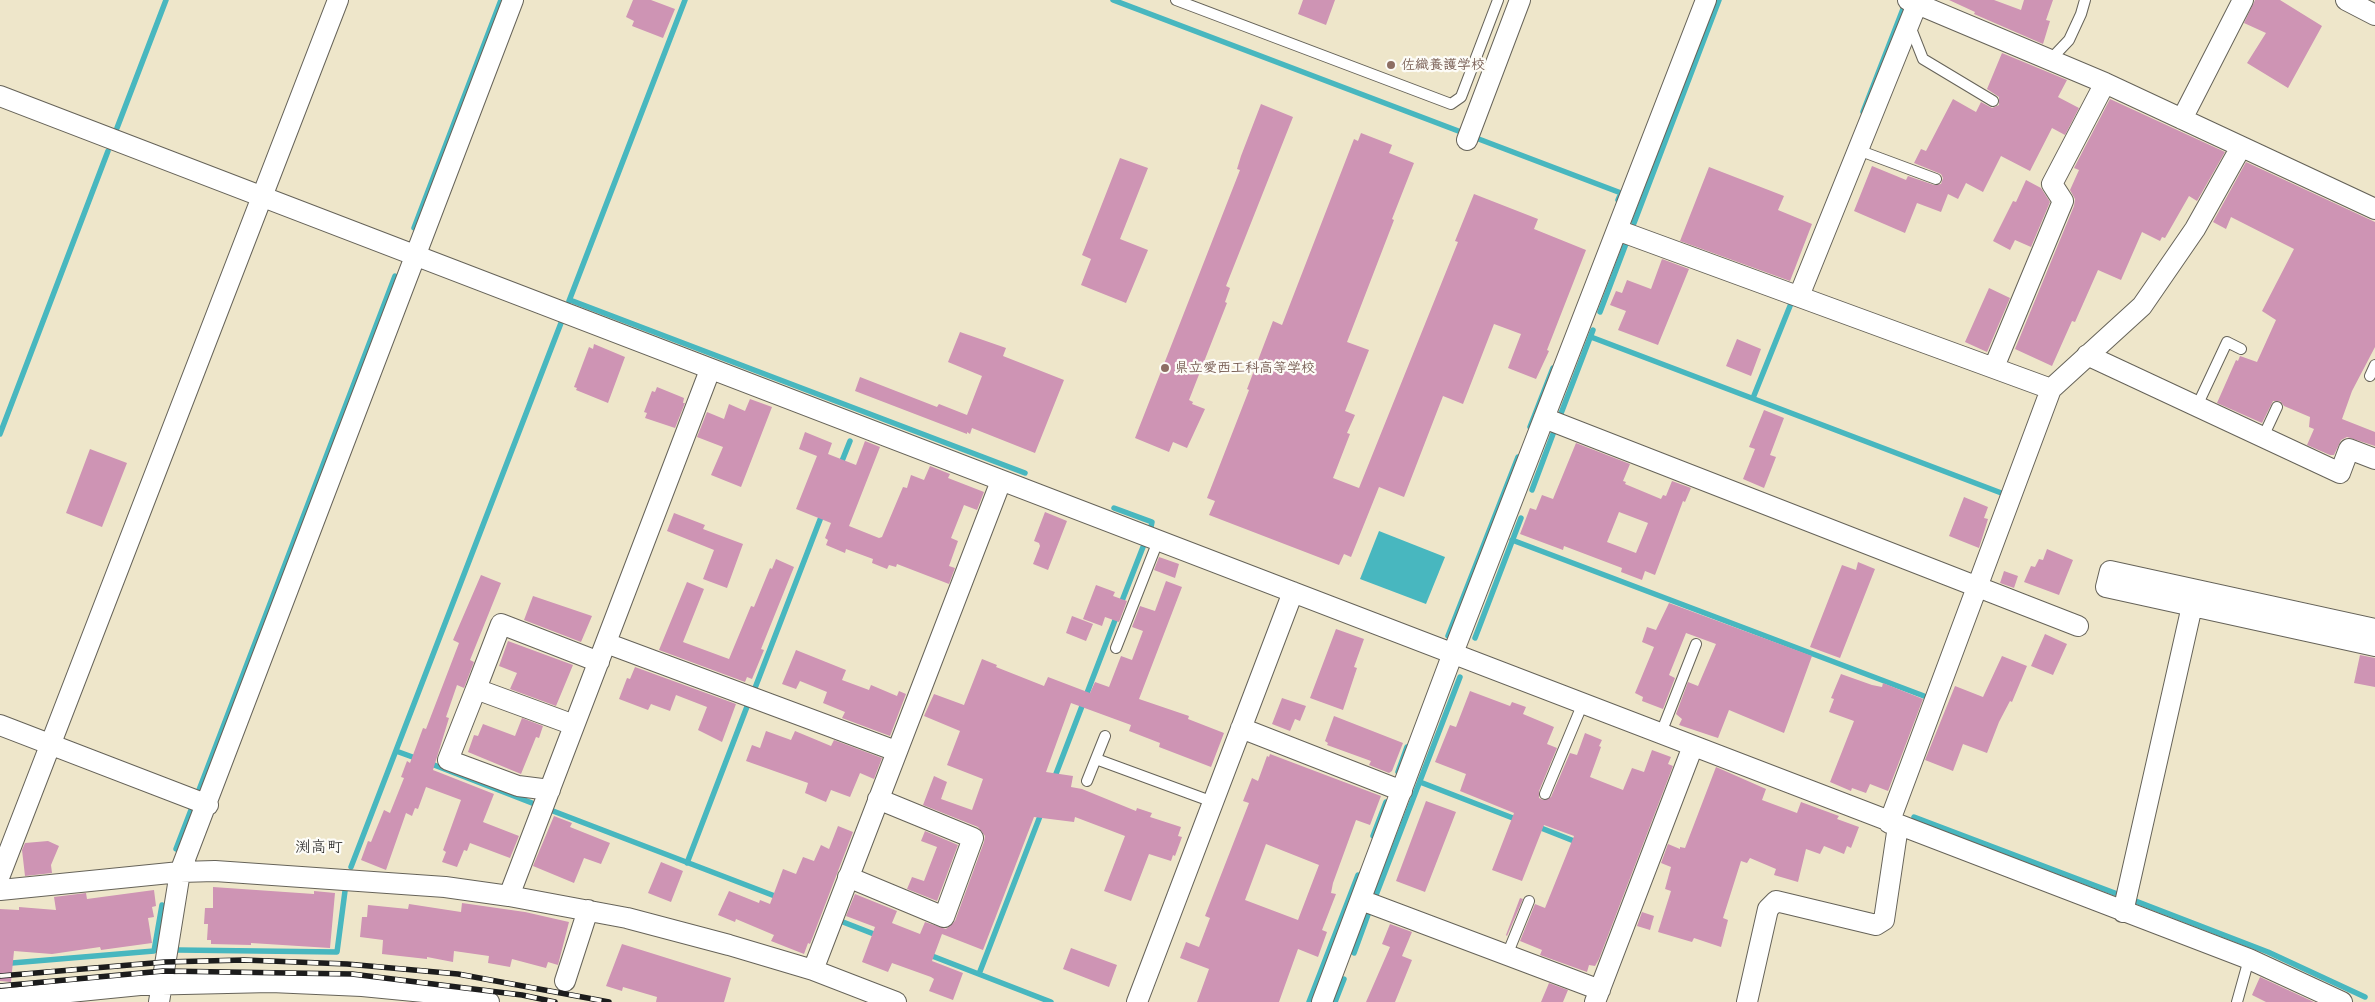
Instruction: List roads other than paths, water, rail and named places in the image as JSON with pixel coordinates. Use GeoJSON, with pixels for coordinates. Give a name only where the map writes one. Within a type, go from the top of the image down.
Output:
{"type":"FeatureCollection","features":[{"type":"Feature","properties":{"kind":"street"},"geometry":{"type":"LineString","coordinates":[[0,875],[338,0]]}},
{"type":"Feature","properties":{"kind":"street"},"geometry":{"type":"LineString","coordinates":[[160,993],[180,872],[208,805],[513,0]]}},
{"type":"Feature","properties":{"kind":"street"},"geometry":{"type":"LineString","coordinates":[[1466,140],[1520,0]]}},
{"type":"Feature","properties":{"kind":"street"},"geometry":{"type":"LineString","coordinates":[[1322,1002],[1544,418],[1706,0]]}},
{"type":"Feature","properties":{"kind":"street"},"geometry":{"type":"LineString","coordinates":[[2182,119],[2243,0]]}},
{"type":"Feature","properties":{"kind":"street"},"geometry":{"type":"LineString","coordinates":[[2346,0],[2375,15]]}},
{"type":"Feature","properties":{"kind":"street"},"geometry":{"type":"LineString","coordinates":[[1799,296],[1909,23],[1912,2],[2105,83],[2375,210]]}},
{"type":"Feature","properties":{"kind":"street"},"geometry":{"type":"LineString","coordinates":[[1994,368],[2063,201],[2052,184],[2105,83]]}},
{"type":"Feature","properties":{"kind":"street"},"geometry":{"type":"LineString","coordinates":[[0,96],[416,254],[710,370],[1454,653],[1894,824],[2249,959],[2342,1002]]}},
{"type":"Feature","properties":{"kind":"street"},"geometry":{"type":"LineString","coordinates":[[1747,1002],[1768,909],[1776,901],[1876,925],[1884,920],[1894,824],[2051,388],[2142,306],[2196,229],[2241,147]]}},
{"type":"Feature","properties":{"kind":"street"},"geometry":{"type":"LineString","coordinates":[[1617,230],[2051,388]]}},
{"type":"Feature","properties":{"kind":"street"},"geometry":{"type":"LineString","coordinates":[[2087,356],[2340,473],[2349,449],[2375,459]]}},
{"type":"Feature","properties":{"kind":"street"},"geometry":{"type":"LineString","coordinates":[[509,896],[710,370]]}},
{"type":"Feature","properties":{"kind":"street"},"geometry":{"type":"LineString","coordinates":[[1544,418],[2078,626]]}},
{"type":"Feature","properties":{"kind":"street"},"geometry":{"type":"LineString","coordinates":[[812,970],[1001,481]]}},
{"type":"Feature","properties":{"kind":"street"},"geometry":{"type":"LineString","coordinates":[[2375,629],[2110,571],[2106,587],[2375,646]]}},
{"type":"Feature","properties":{"kind":"street"},"geometry":{"type":"LineString","coordinates":[[1137,1002],[1293,592]]}},
{"type":"Feature","properties":{"kind":"street"},"geometry":{"type":"LineString","coordinates":[[2123,912],[2192,606]]}},
{"type":"Feature","properties":{"kind":"street"},"geometry":{"type":"LineString","coordinates":[[550,790],[518,786],[448,760],[501,624],[599,662]]}},
{"type":"Feature","properties":{"kind":"street"},"geometry":{"type":"LineString","coordinates":[[606,643],[896,752]]}},
{"type":"Feature","properties":{"kind":"street"},"geometry":{"type":"LineString","coordinates":[[476,689],[574,725]]}},
{"type":"Feature","properties":{"kind":"street"},"geometry":{"type":"LineString","coordinates":[[0,725],[208,805]]}},
{"type":"Feature","properties":{"kind":"street"},"geometry":{"type":"LineString","coordinates":[[1241,728],[1402,791]]}},
{"type":"Feature","properties":{"kind":"street"},"geometry":{"type":"LineString","coordinates":[[1361,900],[1507,955],[1597,996],[1693,746]]}},
{"type":"Feature","properties":{"kind":"street"},"geometry":{"type":"LineString","coordinates":[[848,877],[944,917],[973,838],[878,799]]}},
{"type":"Feature","properties":{"kind":"street"},"geometry":{"type":"LineString","coordinates":[[0,890],[180,872],[215,871],[445,888],[509,896],[627,918],[730,945],[812,970],[896,1002]]}},
{"type":"Feature","properties":{"kind":"street"},"geometry":{"type":"LineString","coordinates":[[565,982],[588,910]]}},
{"type":"Feature","properties":{"kind":"street"},"geometry":{"type":"LineString","coordinates":[[2,1000],[140,984],[160,993],[271,982],[353,994],[434,993],[489,1002]]}},
{"type":"Feature","properties":{"kind":"lane"},"geometry":{"type":"LineString","coordinates":[[1176,0],[1451,104],[1461,97],[1498,0]]}},
{"type":"Feature","properties":{"kind":"lane"},"geometry":{"type":"LineString","coordinates":[[2051,59],[2069,40],[2085,0]]}},
{"type":"Feature","properties":{"kind":"lane"},"geometry":{"type":"LineString","coordinates":[[1909,23],[1923,59],[1993,101]]}},
{"type":"Feature","properties":{"kind":"lane"},"geometry":{"type":"LineString","coordinates":[[1858,150],[1936,179]]}},
{"type":"Feature","properties":{"kind":"lane"},"geometry":{"type":"LineString","coordinates":[[2197,406],[2227,342],[2240,349]]}},
{"type":"Feature","properties":{"kind":"lane"},"geometry":{"type":"LineString","coordinates":[[2370,376],[2375,366]]}},
{"type":"Feature","properties":{"kind":"lane"},"geometry":{"type":"LineString","coordinates":[[2263,437],[2277,407]]}},
{"type":"Feature","properties":{"kind":"lane"},"geometry":{"type":"LineString","coordinates":[[1116,648],[1158,541]]}},
{"type":"Feature","properties":{"kind":"lane"},"geometry":{"type":"LineString","coordinates":[[1661,733],[1696,644]]}},
{"type":"Feature","properties":{"kind":"lane"},"geometry":{"type":"LineString","coordinates":[[1545,794],[1583,703]]}},
{"type":"Feature","properties":{"kind":"lane"},"geometry":{"type":"LineString","coordinates":[[1087,781],[1105,736]]}},
{"type":"Feature","properties":{"kind":"lane"},"geometry":{"type":"LineString","coordinates":[[1096,759],[1213,802]]}},
{"type":"Feature","properties":{"kind":"lane"},"geometry":{"type":"LineString","coordinates":[[1507,955],[1529,901]]}},
{"type":"Feature","properties":{"kind":"lane"},"geometry":{"type":"LineString","coordinates":[[2237,1002],[2249,959]]}},
{"type":"Feature","properties":{"kind":"water"},"geometry":{"type":"Polygon","coordinates":[[[1379,531],[1445,557],[1426,604],[1360,579],[1379,531]]]}},
{"type":"Feature","properties":{"kind":"waterway"},"geometry":{"type":"LineString","coordinates":[[117,128],[166,0]]}},
{"type":"Feature","properties":{"kind":"waterway"},"geometry":{"type":"LineString","coordinates":[[414,228],[501,0]]}},
{"type":"Feature","properties":{"kind":"waterway"},"geometry":{"type":"LineString","coordinates":[[569,301],[685,0]]}},
{"type":"Feature","properties":{"kind":"waterway"},"geometry":{"type":"LineString","coordinates":[[1113,0],[1461,132]]}},
{"type":"Feature","properties":{"kind":"waterway"},"geometry":{"type":"LineString","coordinates":[[1634,223],[1719,0]]}},
{"type":"Feature","properties":{"kind":"waterway"},"geometry":{"type":"LineString","coordinates":[[1863,112],[1903,9]]}},
{"type":"Feature","properties":{"kind":"waterway"},"geometry":{"type":"LineString","coordinates":[[1476,138],[1621,193],[1618,200]]}},
{"type":"Feature","properties":{"kind":"waterway"},"geometry":{"type":"LineString","coordinates":[[0,434],[108,151]]}},
{"type":"Feature","properties":{"kind":"waterway"},"geometry":{"type":"LineString","coordinates":[[1600,312],[1627,241]]}},
{"type":"Feature","properties":{"kind":"waterway"},"geometry":{"type":"LineString","coordinates":[[199,790],[395,276]]}},
{"type":"Feature","properties":{"kind":"waterway"},"geometry":{"type":"LineString","coordinates":[[570,300],[1025,473]]}},
{"type":"Feature","properties":{"kind":"waterway"},"geometry":{"type":"LineString","coordinates":[[1753,398],[1792,301]]}},
{"type":"Feature","properties":{"kind":"waterway"},"geometry":{"type":"LineString","coordinates":[[351,867],[561,323]]}},
{"type":"Feature","properties":{"kind":"waterway"},"geometry":{"type":"LineString","coordinates":[[1560,416],[1593,330]]}},
{"type":"Feature","properties":{"kind":"waterway"},"geometry":{"type":"LineString","coordinates":[[1591,337],[2004,494]]}},
{"type":"Feature","properties":{"kind":"waterway"},"geometry":{"type":"LineString","coordinates":[[1530,427],[1553,368]]}},
{"type":"Feature","properties":{"kind":"waterway"},"geometry":{"type":"LineString","coordinates":[[1532,490],[1553,434]]}},
{"type":"Feature","properties":{"kind":"waterway"},"geometry":{"type":"LineString","coordinates":[[840,466],[850,441]]}},
{"type":"Feature","properties":{"kind":"waterway"},"geometry":{"type":"LineString","coordinates":[[1448,636],[1518,457]]}},
{"type":"Feature","properties":{"kind":"waterway"},"geometry":{"type":"LineString","coordinates":[[1114,508],[1152,522],[1151,527]]}},
{"type":"Feature","properties":{"kind":"waterway"},"geometry":{"type":"LineString","coordinates":[[755,688],[823,512]]}},
{"type":"Feature","properties":{"kind":"waterway"},"geometry":{"type":"LineString","coordinates":[[1475,638],[1521,518]]}},
{"type":"Feature","properties":{"kind":"waterway"},"geometry":{"type":"LineString","coordinates":[[1512,540],[1924,696]]}},
{"type":"Feature","properties":{"kind":"waterway"},"geometry":{"type":"LineString","coordinates":[[1120,606],[1143,547]]}},
{"type":"Feature","properties":{"kind":"waterway"},"geometry":{"type":"LineString","coordinates":[[1054,779],[1117,615]]}},
{"type":"Feature","properties":{"kind":"waterway"},"geometry":{"type":"LineString","coordinates":[[1376,895],[1460,677]]}},
{"type":"Feature","properties":{"kind":"waterway"},"geometry":{"type":"LineString","coordinates":[[687,863],[748,704]]}},
{"type":"Feature","properties":{"kind":"waterway"},"geometry":{"type":"LineString","coordinates":[[1398,772],[1407,747]]}},
{"type":"Feature","properties":{"kind":"waterway"},"geometry":{"type":"LineString","coordinates":[[396,751],[418,759]]}},
{"type":"Feature","properties":{"kind":"waterway"},"geometry":{"type":"LineString","coordinates":[[429,763],[532,803]]}},
{"type":"Feature","properties":{"kind":"waterway"},"geometry":{"type":"LineString","coordinates":[[1420,782],[1518,820]]}},
{"type":"Feature","properties":{"kind":"waterway"},"geometry":{"type":"LineString","coordinates":[[1373,836],[1386,802]]}},
{"type":"Feature","properties":{"kind":"waterway"},"geometry":{"type":"LineString","coordinates":[[176,849],[191,810]]}},
{"type":"Feature","properties":{"kind":"waterway"},"geometry":{"type":"LineString","coordinates":[[553,811],[780,898]]}},
{"type":"Feature","properties":{"kind":"waterway"},"geometry":{"type":"LineString","coordinates":[[979,974],[1042,811]]}},
{"type":"Feature","properties":{"kind":"waterway"},"geometry":{"type":"LineString","coordinates":[[1914,817],[2120,895]]}},
{"type":"Feature","properties":{"kind":"waterway"},"geometry":{"type":"LineString","coordinates":[[1536,826],[1579,843]]}},
{"type":"Feature","properties":{"kind":"waterway"},"geometry":{"type":"LineString","coordinates":[[1309,1002],[1358,875]]}},
{"type":"Feature","properties":{"kind":"waterway"},"geometry":{"type":"LineString","coordinates":[[178,950],[337,952],[345,891]]}},
{"type":"Feature","properties":{"kind":"waterway"},"geometry":{"type":"LineString","coordinates":[[2133,900],[2268,952],[2365,997]]}},
{"type":"Feature","properties":{"kind":"waterway"},"geometry":{"type":"LineString","coordinates":[[0,964],[154,951],[162,905]]}},
{"type":"Feature","properties":{"kind":"waterway"},"geometry":{"type":"LineString","coordinates":[[1354,953],[1370,909]]}},
{"type":"Feature","properties":{"kind":"waterway"},"geometry":{"type":"LineString","coordinates":[[843,922],[879,936]]}},
{"type":"Feature","properties":{"kind":"waterway"},"geometry":{"type":"LineString","coordinates":[[927,954],[1051,1002]]}},
{"type":"Feature","properties":{"kind":"waterway"},"geometry":{"type":"LineString","coordinates":[[1335,1002],[1344,979]]}},
{"type":"Feature","properties":{"kind":"railway"},"geometry":{"type":"LineString","coordinates":[[0,976],[165,962],[244,960],[347,964],[458,974],[609,1002]]}},
{"type":"Feature","properties":{"kind":"railway"},"geometry":{"type":"LineString","coordinates":[[0,986],[163,971],[352,974],[522,995],[555,1002]]}},
{"type":"Feature","properties":{"kind":"place","name":"佐織養護学校"},"geometry":{"type":"Point","coordinates":[1391,65]}},
{"type":"Feature","properties":{"kind":"place","name":"県立愛西工科高等学校"},"geometry":{"type":"Point","coordinates":[1165,368]}},
{"type":"Feature","properties":{"kind":"district","name":"渕高町"},"geometry":{"type":"Point","coordinates":[319,848]}}]}
